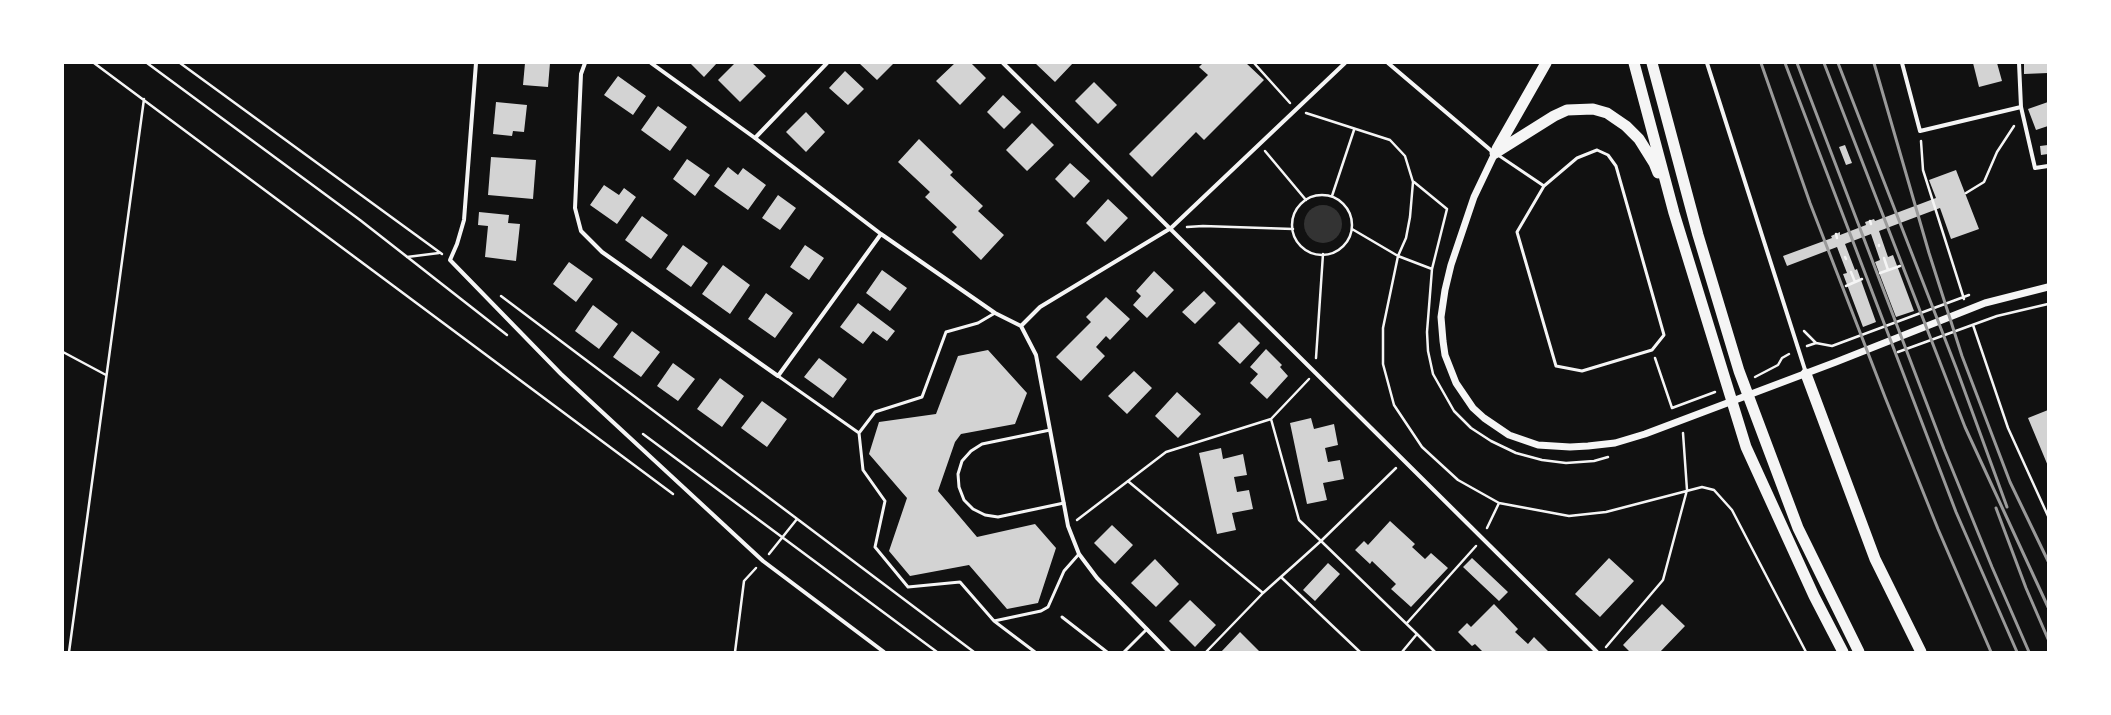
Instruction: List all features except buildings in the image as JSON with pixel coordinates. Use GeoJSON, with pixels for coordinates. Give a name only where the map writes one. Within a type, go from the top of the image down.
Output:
{"type":"FeatureCollection","features":[{"type":"Feature","properties":{"kind":"highway"},"geometry":{"type":"LineString","coordinates":[[1495,153],[1546,63]]}},
{"type":"Feature","properties":{"kind":"highway"},"geometry":{"type":"LineString","coordinates":[[1634,63],[1674,213],[1746,446],[1814,596],[1843,652]]}},
{"type":"Feature","properties":{"kind":"highway"},"geometry":{"type":"LineString","coordinates":[[1652,63],[1698,235],[1740,371],[1798,528],[1858,652]]}},
{"type":"Feature","properties":{"kind":"highway"},"geometry":{"type":"LineString","coordinates":[[1495,153],[1539,124],[1567,110],[1593,109],[1607,113],[1626,126],[1639,140],[1654,163],[1674,213]]}},
{"type":"Feature","properties":{"kind":"highway"},"geometry":{"type":"LineString","coordinates":[[1806,374],[1875,559],[1921,652]]}},
{"type":"Feature","properties":{"kind":"street"},"geometry":{"type":"LineString","coordinates":[[476,63],[464,220],[458,244],[450,260],[561,374],[763,561],[884,652]]}},
{"type":"Feature","properties":{"kind":"street"},"geometry":{"type":"LineString","coordinates":[[585,63],[581,74],[575,208],[581,231],[602,252],[778,376],[881,234]]}},
{"type":"Feature","properties":{"kind":"street"},"geometry":{"type":"LineString","coordinates":[[651,63],[755,138],[881,234],[994,313],[1021,326],[1036,355],[1068,526],[1079,554],[1097,578],[1170,652]]}},
{"type":"Feature","properties":{"kind":"street"},"geometry":{"type":"LineString","coordinates":[[755,138],[827,63]]}},
{"type":"Feature","properties":{"kind":"street"},"geometry":{"type":"LineString","coordinates":[[1003,63],[1597,652]]}},
{"type":"Feature","properties":{"kind":"street"},"geometry":{"type":"LineString","coordinates":[[1021,326],[1040,307],[1171,228],[1297,110],[1344,63]]}},
{"type":"Feature","properties":{"kind":"street"},"geometry":{"type":"LineString","coordinates":[[1388,63],[1495,153],[1477,190],[1460,236],[1445,290],[1441,316],[1445,355],[1456,383],[1464,396],[1478,413],[1509,435],[1538,445],[1570,447],[1588,446],[1616,442],[1638,436],[1806,374],[1973,308],[2001,298],[2048,287]]}},
{"type":"Feature","properties":{"kind":"street"},"geometry":{"type":"LineString","coordinates":[[1707,63],[1806,374]]}},
{"type":"Feature","properties":{"kind":"street"},"geometry":{"type":"LineString","coordinates":[[1902,63],[1920,131],[2021,107]]}},
{"type":"Feature","properties":{"kind":"street"},"geometry":{"type":"LineString","coordinates":[[2019,63],[2021,107],[2035,168],[2048,166]]}},
{"type":"Feature","properties":{"kind":"lane"},"geometry":{"type":"LineString","coordinates":[[1598,150],[1608,155],[1616,166],[1664,335],[1652,350],[1582,371],[1556,366],[1517,232],[1544,186],[1578,158],[1598,150]]}},
{"type":"Feature","properties":{"kind":"lane"},"geometry":{"type":"LineString","coordinates":[[1495,153],[1544,186]]}},
{"type":"Feature","properties":{"kind":"lane"},"geometry":{"type":"LineString","coordinates":[[994,313],[978,323],[946,332],[922,397],[875,412],[859,434],[863,470],[885,501],[875,547],[908,587],[960,582],[994,621],[1035,652]]}},
{"type":"Feature","properties":{"kind":"lane"},"geometry":{"type":"LineString","coordinates":[[778,376],[859,434]]}},
{"type":"Feature","properties":{"kind":"lane"},"geometry":{"type":"LineString","coordinates":[[1050,430],[982,444],[970,451],[962,462],[958,474],[959,488],[964,500],[973,509],[985,515],[998,516],[1064,503]]}},
{"type":"Feature","properties":{"kind":"lane"},"geometry":{"type":"LineString","coordinates":[[994,621],[1041,611],[1048,607],[1064,571],[1079,554]]}},
{"type":"Feature","properties":{"kind":"lane"},"geometry":{"type":"LineString","coordinates":[[1062,617],[1107,652]]}},
{"type":"Feature","properties":{"kind":"lane"},"geometry":{"type":"LineString","coordinates":[[1124,652],[1147,629]]}},
{"type":"Feature","properties":{"kind":"path"},"geometry":{"type":"LineString","coordinates":[[94,63],[674,495]]}},
{"type":"Feature","properties":{"kind":"path"},"geometry":{"type":"LineString","coordinates":[[147,63],[360,220],[508,336]]}},
{"type":"Feature","properties":{"kind":"path"},"geometry":{"type":"LineString","coordinates":[[180,63],[450,260]]}},
{"type":"Feature","properties":{"kind":"path"},"geometry":{"type":"LineString","coordinates":[[1254,63],[1297,110],[1354,130],[1390,140],[1405,156],[1413,182],[1447,209],[1432,269],[1427,316],[1428,351],[1434,374],[1454,411],[1471,428],[1491,441],[1516,454],[1542,460],[1566,463],[1594,461],[1609,457]]}},
{"type":"Feature","properties":{"kind":"path"},"geometry":{"type":"LineString","coordinates":[[69,652],[144,99]]}},
{"type":"Feature","properties":{"kind":"path"},"geometry":{"type":"LineString","coordinates":[[1966,193],[1984,182],[1997,152],[2022,113]]}},
{"type":"Feature","properties":{"kind":"path"},"geometry":{"type":"LineString","coordinates":[[1332,196],[1354,130]]}},
{"type":"Feature","properties":{"kind":"path"},"geometry":{"type":"LineString","coordinates":[[1920,131],[1923,170],[1964,302]]}},
{"type":"Feature","properties":{"kind":"path"},"geometry":{"type":"LineString","coordinates":[[1260,144],[1306,200]]}},
{"type":"Feature","properties":{"kind":"path"},"geometry":{"type":"LineString","coordinates":[[1321,195],[1332,196],[1346,207],[1351,218],[1352,229],[1344,245],[1334,252],[1322,254],[1306,249],[1297,240],[1293,229],[1295,213],[1306,200],[1321,195]]}},
{"type":"Feature","properties":{"kind":"path"},"geometry":{"type":"LineString","coordinates":[[1171,228],[1203,226],[1293,229]]}},
{"type":"Feature","properties":{"kind":"path"},"geometry":{"type":"LineString","coordinates":[[1352,229],[1398,256],[1432,269]]}},
{"type":"Feature","properties":{"kind":"path"},"geometry":{"type":"LineString","coordinates":[[1836,234],[1837,238]]}},
{"type":"Feature","properties":{"kind":"path"},"geometry":{"type":"LineString","coordinates":[[407,257],[440,253]]}},
{"type":"Feature","properties":{"kind":"path"},"geometry":{"type":"LineString","coordinates":[[1068,526],[1129,482],[1166,452],[1271,419],[1315,372],[1322,254]]}},
{"type":"Feature","properties":{"kind":"path"},"geometry":{"type":"LineString","coordinates":[[1884,258],[1888,270]]}},
{"type":"Feature","properties":{"kind":"path"},"geometry":{"type":"LineString","coordinates":[[1880,274],[1900,266]]}},
{"type":"Feature","properties":{"kind":"path"},"geometry":{"type":"LineString","coordinates":[[1851,272],[1855,282]]}},
{"type":"Feature","properties":{"kind":"path"},"geometry":{"type":"LineString","coordinates":[[1846,286],[1862,279]]}},
{"type":"Feature","properties":{"kind":"path"},"geometry":{"type":"LineString","coordinates":[[495,291],[974,652]]}},
{"type":"Feature","properties":{"kind":"path"},"geometry":{"type":"LineString","coordinates":[[1816,343],[1829,346],[1969,294]]}},
{"type":"Feature","properties":{"kind":"path"},"geometry":{"type":"LineString","coordinates":[[1891,355],[1978,323],[2048,304]]}},
{"type":"Feature","properties":{"kind":"path"},"geometry":{"type":"LineString","coordinates":[[1972,324],[2008,428],[2048,516]]}},
{"type":"Feature","properties":{"kind":"path"},"geometry":{"type":"LineString","coordinates":[[1652,350],[1672,408],[1682,405]]}},
{"type":"Feature","properties":{"kind":"path"},"geometry":{"type":"LineString","coordinates":[[63,352],[106,375]]}},
{"type":"Feature","properties":{"kind":"path"},"geometry":{"type":"LineString","coordinates":[[1765,373],[1778,365],[1782,358]]}},
{"type":"Feature","properties":{"kind":"path"},"geometry":{"type":"LineString","coordinates":[[1271,419],[1299,520],[1407,623],[1435,652]]}},
{"type":"Feature","properties":{"kind":"path"},"geometry":{"type":"LineString","coordinates":[[637,429],[936,652]]}},
{"type":"Feature","properties":{"kind":"path"},"geometry":{"type":"LineString","coordinates":[[1602,652],[1664,580],[1687,490],[1683,433],[1676,435]]}},
{"type":"Feature","properties":{"kind":"path"},"geometry":{"type":"LineString","coordinates":[[1206,652],[1263,593],[1282,578],[1322,541],[1404,460]]}},
{"type":"Feature","properties":{"kind":"path"},"geometry":{"type":"LineString","coordinates":[[1129,482],[1263,593]]}},
{"type":"Feature","properties":{"kind":"path"},"geometry":{"type":"LineString","coordinates":[[1687,490],[1702,487],[1714,490],[1728,504],[1806,652]]}},
{"type":"Feature","properties":{"kind":"path"},"geometry":{"type":"LineString","coordinates":[[1407,623],[1483,539],[1498,503]]}},
{"type":"Feature","properties":{"kind":"path"},"geometry":{"type":"LineString","coordinates":[[734,652],[744,581],[763,561],[797,519]]}},
{"type":"Feature","properties":{"kind":"path"},"geometry":{"type":"LineString","coordinates":[[1282,578],[1360,652]]}},
{"type":"Feature","properties":{"kind":"path"},"geometry":{"type":"LineString","coordinates":[[1402,652],[1417,634]]}},
{"type":"Feature","properties":{"kind":"shaded area"},"geometry":{"type":"Polygon","coordinates":[[[1319,205],[1327,205],[1337,210],[1341,217],[1341,231],[1337,238],[1327,243],[1319,243],[1309,238],[1307,235],[1304,228],[1304,220],[1309,210],[1312,208],[1319,205]]]}},
{"type":"Feature","properties":{"kind":"railway"},"geometry":{"type":"LineString","coordinates":[[1761,63],[1810,203],[1885,397],[1938,529],[1991,652]]}},
{"type":"Feature","properties":{"kind":"railway"},"geometry":{"type":"LineString","coordinates":[[1785,63],[1956,512],[2017,652]]}},
{"type":"Feature","properties":{"kind":"railway"},"geometry":{"type":"LineString","coordinates":[[1797,63],[1944,449],[1992,567],[2029,652]]}},
{"type":"Feature","properties":{"kind":"railway"},"geometry":{"type":"LineString","coordinates":[[1824,63],[1965,427],[2048,607]]}},
{"type":"Feature","properties":{"kind":"railway"},"geometry":{"type":"LineString","coordinates":[[1838,63],[1957,370],[2007,507]]}},
{"type":"Feature","properties":{"kind":"railway"},"geometry":{"type":"LineString","coordinates":[[1874,63],[1929,253],[1962,356],[2010,482],[2048,561]]}},
{"type":"Feature","properties":{"kind":"railway"},"geometry":{"type":"LineString","coordinates":[[1996,508],[2026,588],[2048,639]]}}]}
